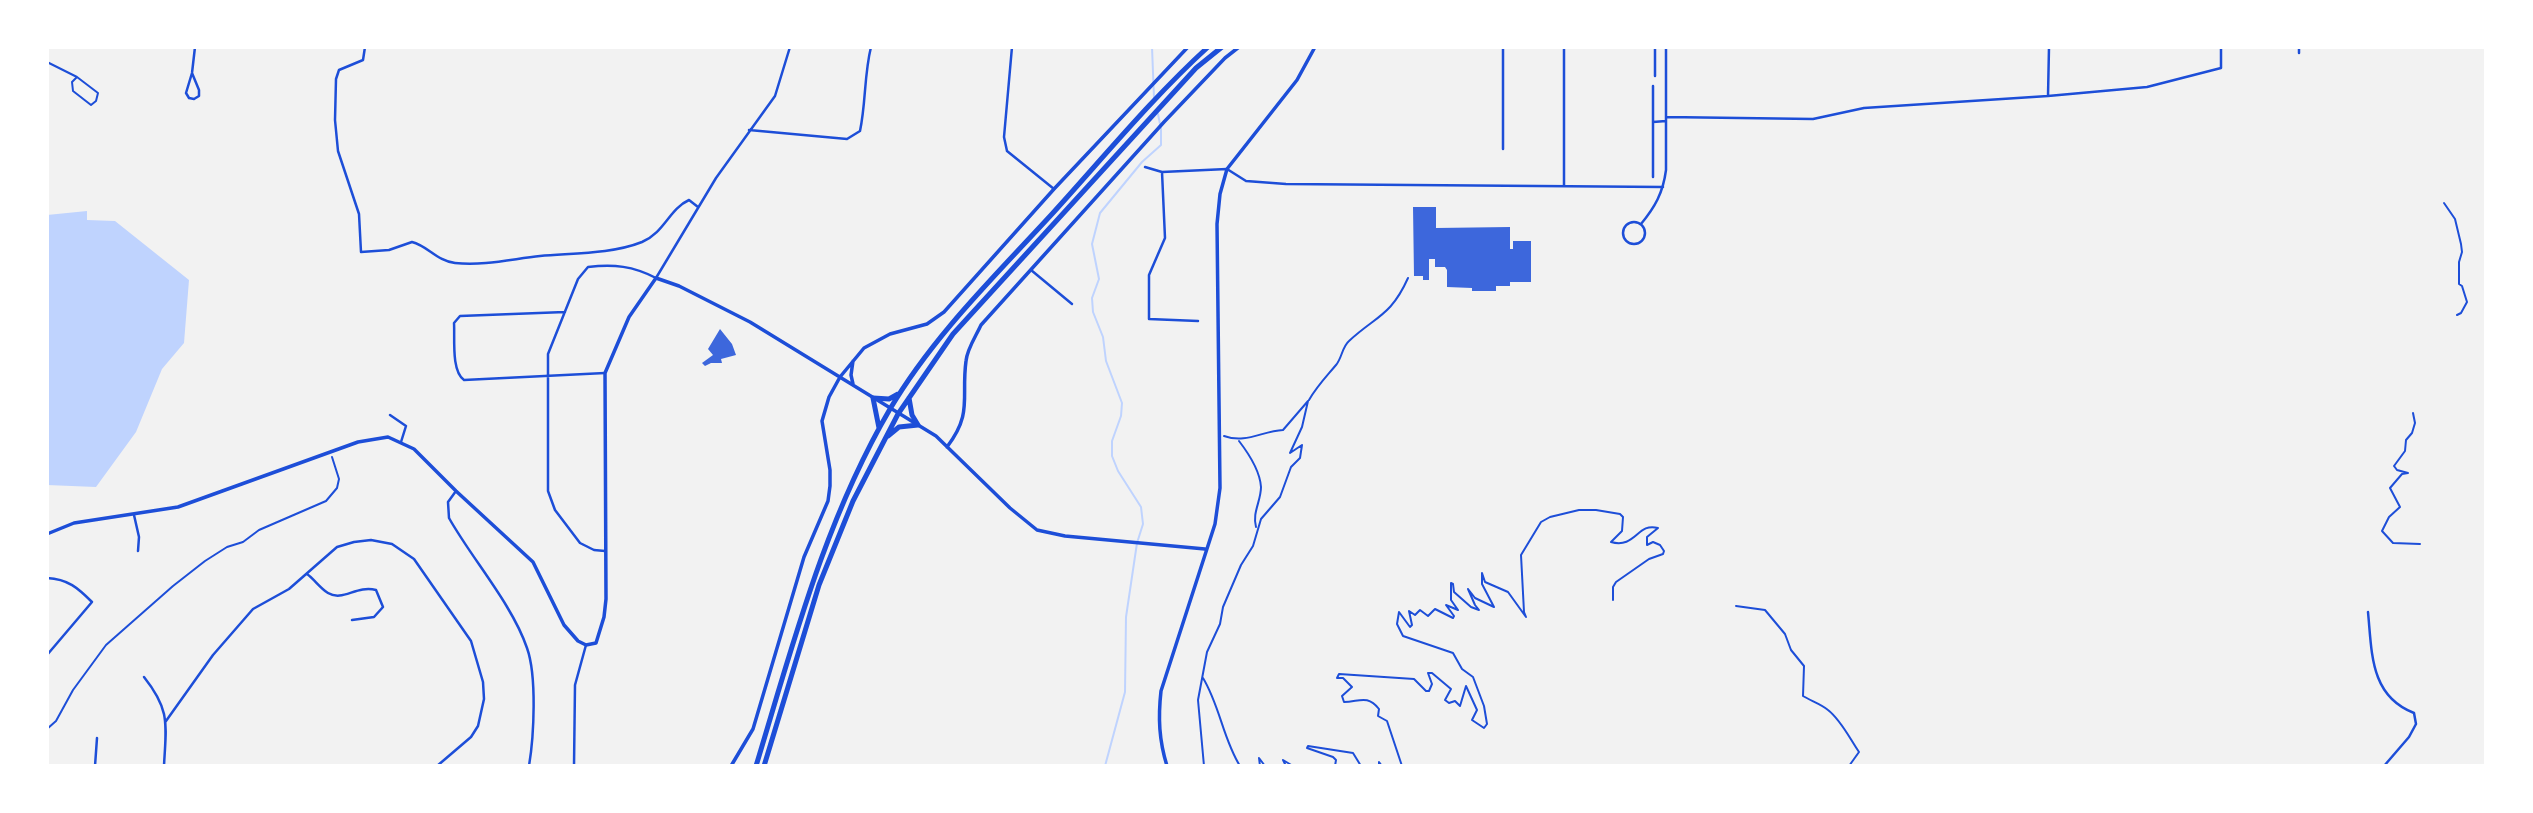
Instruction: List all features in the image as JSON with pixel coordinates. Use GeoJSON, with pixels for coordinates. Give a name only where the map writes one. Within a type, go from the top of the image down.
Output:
{"type":"FeatureCollection","features":[{"type":"Feature","properties":{"kind":"highway"},"geometry":{"type":"LineString","coordinates":[[757,766],[809,591],[847,494],[890,409],[950,326],[1155,101],[1208,47]]}},
{"type":"Feature","properties":{"kind":"highway"},"geometry":{"type":"LineString","coordinates":[[764,766],[819,585],[853,501],[898,414],[953,334],[1196,68],[1222,47]]}},
{"type":"Feature","properties":{"kind":"highway"},"geometry":{"type":"LineString","coordinates":[[879,430],[878,411],[873,398],[889,399],[904,390]]}},
{"type":"Feature","properties":{"kind":"highway"},"geometry":{"type":"LineString","coordinates":[[883,441],[899,427],[918,425],[912,415],[909,398]]}},
{"type":"Feature","properties":{"kind":"street"},"geometry":{"type":"LineString","coordinates":[[192,74],[199,90],[199,96],[194,99],[188,98],[186,93],[192,74],[195,47]]}},
{"type":"Feature","properties":{"kind":"street"},"geometry":{"type":"LineString","coordinates":[[365,47],[363,60],[338,70],[335,120],[338,151],[359,214],[361,252],[389,250],[412,242],[435,256],[453,262],[485,263],[616,248],[639,243],[656,235],[680,204],[689,200],[698,207]]}},
{"type":"Feature","properties":{"kind":"street"},"geometry":{"type":"LineString","coordinates":[[47,534],[74,523],[177,507],[330,452],[388,437],[414,449],[533,562],[564,625],[578,641],[586,645],[596,643],[604,617],[606,365],[629,317],[656,278],[698,207],[775,96],[790,47]]}},
{"type":"Feature","properties":{"kind":"street"},"geometry":{"type":"LineString","coordinates":[[750,130],[847,139],[860,131],[870,47]]}},
{"type":"Feature","properties":{"kind":"street"},"geometry":{"type":"LineString","coordinates":[[1012,47],[1004,137],[1007,151],[1054,189]]}},
{"type":"Feature","properties":{"kind":"street"},"geometry":{"type":"LineString","coordinates":[[731,766],[753,729],[804,557],[828,501],[830,470],[822,421],[829,397],[840,377],[864,348],[878,339],[928,324],[944,312],[1054,189],[1188,47]]}},
{"type":"Feature","properties":{"kind":"street"},"geometry":{"type":"LineString","coordinates":[[947,447],[964,418],[966,359],[981,325],[1158,128],[1225,58],[1239,47]]}},
{"type":"Feature","properties":{"kind":"street"},"geometry":{"type":"LineString","coordinates":[[1167,766],[1161,747],[1158,717],[1161,691],[1215,524],[1220,488],[1217,224],[1220,194],[1227,169],[1297,80],[1315,47]]}},
{"type":"Feature","properties":{"kind":"street"},"geometry":{"type":"LineString","coordinates":[[1503,47],[1503,149]]}},
{"type":"Feature","properties":{"kind":"street"},"geometry":{"type":"LineString","coordinates":[[1564,47],[1564,186]]}},
{"type":"Feature","properties":{"kind":"street"},"geometry":{"type":"LineString","coordinates":[[1655,47],[1655,76]]}},
{"type":"Feature","properties":{"kind":"street"},"geometry":{"type":"LineString","coordinates":[[1641,224],[1656,207],[1666,170],[1666,47]]}},
{"type":"Feature","properties":{"kind":"street"},"geometry":{"type":"LineString","coordinates":[[2048,96],[2049,47]]}},
{"type":"Feature","properties":{"kind":"street"},"geometry":{"type":"LineString","coordinates":[[1653,122],[1666,119],[1812,119],[1864,108],[2147,87],[2221,68],[2221,47]]}},
{"type":"Feature","properties":{"kind":"street"},"geometry":{"type":"LineString","coordinates":[[2299,47],[2299,53]]}},
{"type":"Feature","properties":{"kind":"street"},"geometry":{"type":"LineString","coordinates":[[1653,177],[1654,86]]}},
{"type":"Feature","properties":{"kind":"street"},"geometry":{"type":"LineString","coordinates":[[1145,167],[1162,172],[1227,169],[1246,181],[1258,183],[1663,187]]}},
{"type":"Feature","properties":{"kind":"street"},"geometry":{"type":"LineString","coordinates":[[1162,172],[1165,239],[1149,275],[1149,319],[1198,321]]}},
{"type":"Feature","properties":{"kind":"street"},"geometry":{"type":"LineString","coordinates":[[1633,222],[1641,224],[1644,230],[1643,239],[1634,244],[1627,241],[1625,228],[1633,222]]}},
{"type":"Feature","properties":{"kind":"street"},"geometry":{"type":"LineString","coordinates":[[605,551],[594,550],[580,543],[555,510],[548,491],[546,377],[548,354],[578,279],[588,267],[607,264],[638,268],[750,322],[936,436],[1010,508],[1037,530],[1065,536],[1205,549]]}},
{"type":"Feature","properties":{"kind":"street"},"geometry":{"type":"LineString","coordinates":[[1029,269],[1072,304]]}},
{"type":"Feature","properties":{"kind":"street"},"geometry":{"type":"LineString","coordinates":[[565,312],[460,316],[454,323],[460,377],[464,380],[605,373]]}},
{"type":"Feature","properties":{"kind":"street"},"geometry":{"type":"LineString","coordinates":[[854,359],[851,375],[854,386]]}},
{"type":"Feature","properties":{"kind":"street"},"geometry":{"type":"LineString","coordinates":[[390,415],[406,426],[401,442]]}},
{"type":"Feature","properties":{"kind":"street"},"geometry":{"type":"LineString","coordinates":[[456,491],[448,502],[449,518],[509,612],[528,649],[532,671],[533,715],[529,766]]}},
{"type":"Feature","properties":{"kind":"street"},"geometry":{"type":"LineString","coordinates":[[134,515],[139,537],[138,551]]}},
{"type":"Feature","properties":{"kind":"street"},"geometry":{"type":"LineString","coordinates":[[166,721],[213,655],[253,609],[289,589],[337,547],[372,540],[392,544],[414,559],[471,641],[479,663],[484,699],[478,726],[471,737],[437,766]]}},
{"type":"Feature","properties":{"kind":"street"},"geometry":{"type":"LineString","coordinates":[[307,573],[328,593],[340,597],[366,587],[376,590],[383,607],[374,617],[352,620]]}},
{"type":"Feature","properties":{"kind":"street"},"geometry":{"type":"LineString","coordinates":[[47,578],[62,579],[75,586],[92,602],[47,655]]}},
{"type":"Feature","properties":{"kind":"street"},"geometry":{"type":"LineString","coordinates":[[2368,612],[2375,670],[2385,693],[2400,707],[2414,713],[2416,724],[2409,737],[2384,766]]}},
{"type":"Feature","properties":{"kind":"street"},"geometry":{"type":"LineString","coordinates":[[574,766],[575,685],[586,645]]}},
{"type":"Feature","properties":{"kind":"street"},"geometry":{"type":"LineString","coordinates":[[144,677],[160,697],[166,721],[164,766]]}},
{"type":"Feature","properties":{"kind":"street"},"geometry":{"type":"LineString","coordinates":[[95,766],[97,738]]}},
{"type":"Feature","properties":{"kind":"lane"},"geometry":{"type":"LineString","coordinates":[[47,62],[77,77],[98,93],[96,101],[91,105],[73,91],[72,82],[77,77]]}},
{"type":"Feature","properties":{"kind":"path"},"geometry":{"type":"LineString","coordinates":[[2444,203],[2455,219],[2462,252],[2459,284],[2467,302],[2457,315]]}},
{"type":"Feature","properties":{"kind":"path"},"geometry":{"type":"LineString","coordinates":[[1220,435],[1239,439],[1255,438],[1270,430],[1283,430],[1338,363],[1346,343],[1381,317],[1399,297],[1408,278]]}},
{"type":"Feature","properties":{"kind":"path"},"geometry":{"type":"LineString","coordinates":[[1204,766],[1198,701],[1206,652],[1220,624],[1225,601],[1253,546],[1261,519],[1280,497],[1291,467],[1300,458],[1302,445],[1290,453],[1302,427],[1308,401]]}},
{"type":"Feature","properties":{"kind":"path"},"geometry":{"type":"LineString","coordinates":[[2413,413],[2415,423],[2412,433],[2406,440],[2404,452],[2395,466],[2397,470],[2408,472],[2402,474],[2390,488],[2400,507],[2389,517],[2382,531],[2393,543],[2420,544]]}},
{"type":"Feature","properties":{"kind":"path"},"geometry":{"type":"LineString","coordinates":[[1239,439],[1252,461],[1261,488],[1254,516],[1257,528]]}},
{"type":"Feature","properties":{"kind":"path"},"geometry":{"type":"LineString","coordinates":[[47,729],[56,721],[73,690],[106,645],[173,586],[227,547],[243,542],[258,530],[326,501],[337,488],[339,479],[330,452]]}},
{"type":"Feature","properties":{"kind":"path"},"geometry":{"type":"LineString","coordinates":[[1402,766],[1387,721],[1378,716],[1379,709],[1369,700],[1362,698],[1344,702],[1342,696],[1352,687],[1343,678],[1337,678],[1339,674],[1414,679],[1426,691],[1429,691],[1432,684],[1429,674],[1432,674],[1451,690],[1445,700],[1449,704],[1455,701],[1460,706],[1466,686],[1477,710],[1472,720],[1484,728],[1486,724],[1484,706],[1473,677],[1462,669],[1453,653],[1403,636],[1397,624],[1399,612],[1410,627],[1412,625],[1409,611],[1415,615],[1420,610],[1428,616],[1435,609],[1453,618],[1446,605],[1458,610],[1451,600],[1451,583],[1454,592],[1471,607],[1479,610],[1468,589],[1475,598],[1494,607],[1482,583],[1482,573],[1485,582],[1508,592],[1526,617],[1521,555],[1541,522],[1579,510],[1620,514],[1623,517],[1622,531],[1611,542],[1618,544],[1631,542],[1644,528],[1658,528],[1647,537],[1647,545],[1653,542],[1660,545],[1663,554],[1649,559],[1616,582],[1613,587],[1613,600]]}},
{"type":"Feature","properties":{"kind":"path"},"geometry":{"type":"LineString","coordinates":[[1736,606],[1765,610],[1785,634],[1791,650],[1804,666],[1803,696],[1829,710],[1860,752],[1849,766]]}},
{"type":"Feature","properties":{"kind":"path"},"geometry":{"type":"LineString","coordinates":[[1202,677],[1219,710],[1230,750],[1240,766]]}},
{"type":"Feature","properties":{"kind":"path"},"geometry":{"type":"LineString","coordinates":[[1335,766],[1336,760],[1333,757],[1307,748],[1308,746],[1353,754],[1361,766]]}},
{"type":"Feature","properties":{"kind":"path"},"geometry":{"type":"LineString","coordinates":[[1261,766],[1259,758],[1265,766]]}},
{"type":"Feature","properties":{"kind":"path"},"geometry":{"type":"LineString","coordinates":[[1286,766],[1283,760],[1293,766]]}},
{"type":"Feature","properties":{"kind":"water"},"geometry":{"type":"Polygon","coordinates":[[[87,211],[87,220],[115,221],[189,280],[184,343],[162,369],[136,432],[96,487],[47,485],[47,215],[87,211]]]}},
{"type":"Feature","properties":{"kind":"building"},"geometry":{"type":"Polygon","coordinates":[[[1413,207],[1436,207],[1436,228],[1510,227],[1510,249],[1513,249],[1513,241],[1531,241],[1531,282],[1510,282],[1510,286],[1496,286],[1496,291],[1447,287],[1447,270],[1445,267],[1435,267],[1435,259],[1429,259],[1429,280],[1423,280],[1423,276],[1414,276],[1413,207]]]}},
{"type":"Feature","properties":{"kind":"building"},"geometry":{"type":"Polygon","coordinates":[[[720,329],[732,344],[736,355],[721,359],[722,363],[705,366],[702,363],[713,355],[708,349],[720,329]]]}},
{"type":"Feature","properties":{"kind":"waterway"},"geometry":{"type":"LineString","coordinates":[[1152,47],[1154,98]]}},
{"type":"Feature","properties":{"kind":"waterway"},"geometry":{"type":"LineString","coordinates":[[1105,766],[1125,692],[1126,617],[1137,543],[1143,524],[1141,507],[1118,471],[1112,456],[1112,441],[1121,416],[1122,403],[1106,361],[1103,337],[1093,312],[1092,298],[1099,279],[1092,244],[1100,213],[1142,162],[1161,145],[1158,114]]}}]}
